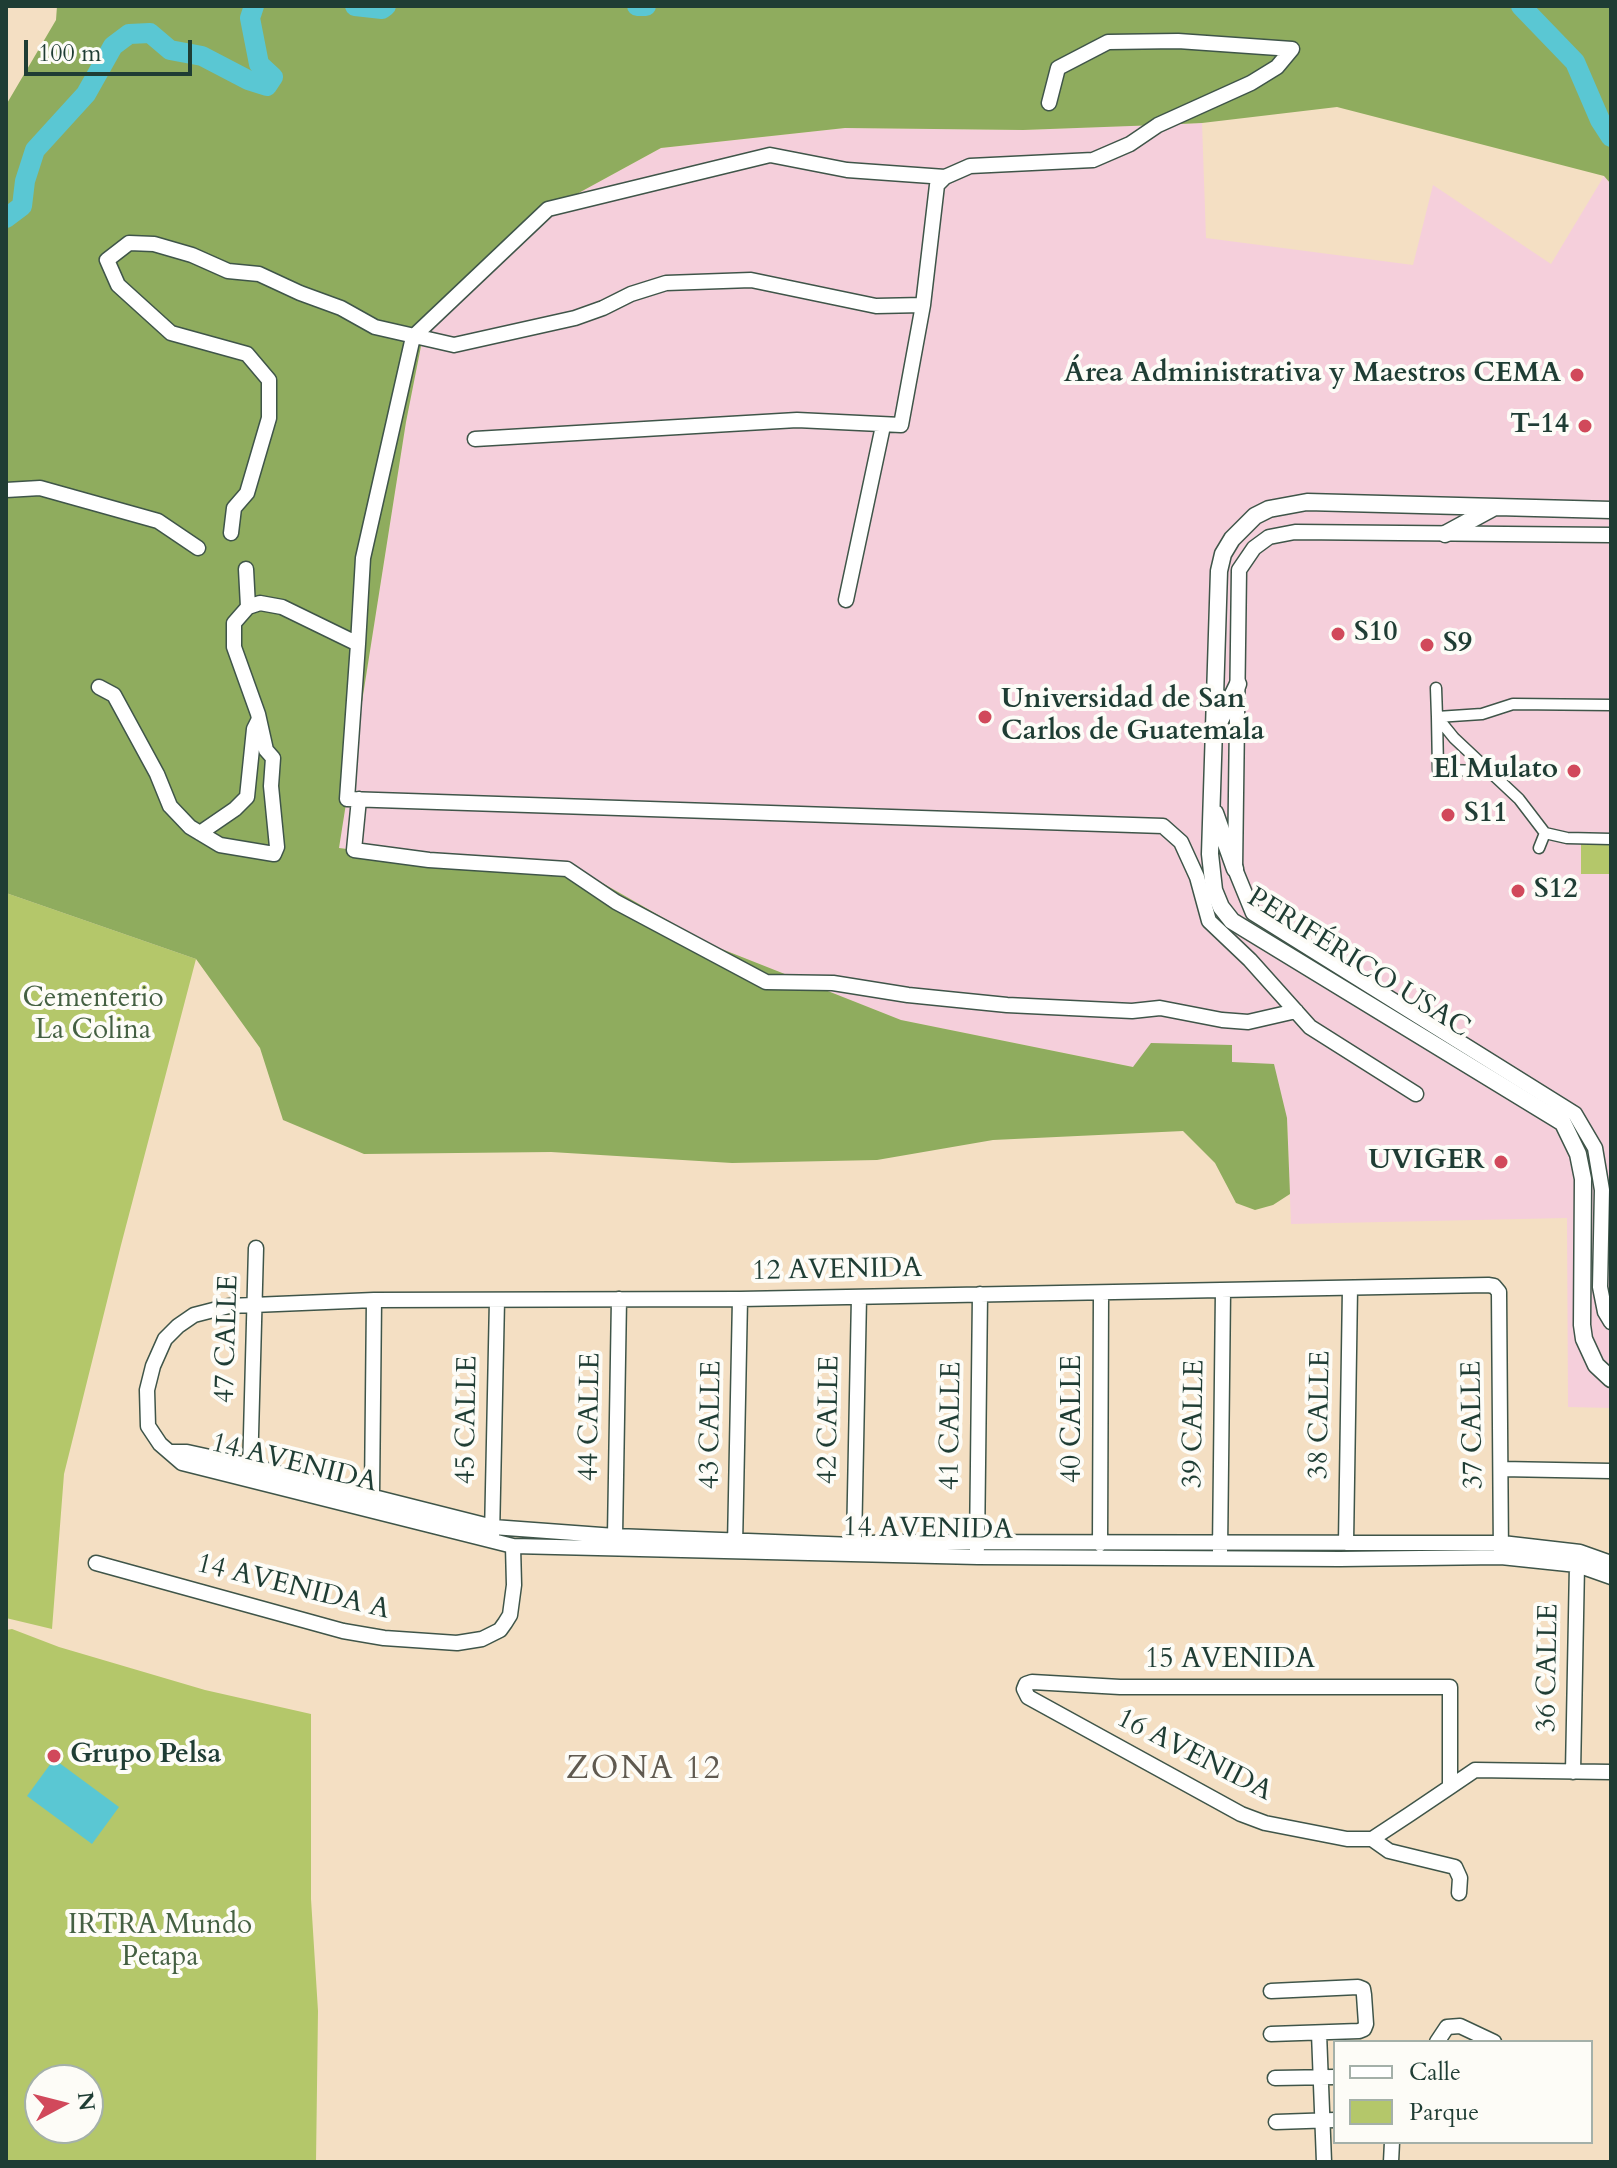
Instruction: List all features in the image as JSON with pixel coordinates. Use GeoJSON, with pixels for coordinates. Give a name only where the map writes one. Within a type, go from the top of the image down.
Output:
{"type":"FeatureCollection","features":[{"type":"Feature","properties":{"kind":"street"},"geometry":{"type":"LineString","coordinates":[[475,439],[797,420],[901,425],[923,305],[937,185],[945,177],[970,166],[1093,160],[1130,144],[1158,125],[1251,83],[1277,67],[1292,49],[1178,41],[1108,42],[1058,68],[1049,103]]}},
{"type":"Feature","properties":{"kind":"street"},"geometry":{"type":"LineString","coordinates":[[945,177],[847,170],[770,155],[548,209],[413,337],[363,558],[347,799],[1163,826],[1181,842],[1197,877],[1209,921],[1250,960],[1310,1027],[1416,1094]]}},
{"type":"Feature","properties":{"kind":"street"},"geometry":{"type":"LineString","coordinates":[[231,533],[234,508],[247,493],[269,418],[269,380],[247,354],[171,333],[118,285],[107,260],[129,243],[154,244],[192,255],[228,271],[259,274],[341,308],[375,327],[454,345],[575,318],[666,283],[751,280],[876,306],[923,305]]}},
{"type":"Feature","properties":{"kind":"street"},"geometry":{"type":"LineString","coordinates":[[846,600],[883,426]]}},
{"type":"Feature","properties":{"kind":"street"},"geometry":{"type":"LineString","coordinates":[[6,490],[40,488],[158,521],[198,548]]}},
{"type":"Feature","properties":{"kind":"street","name":"PERIFÉRICO USAC"},"geometry":{"type":"LineString","coordinates":[[1611,510],[1307,502],[1269,509],[1255,516],[1232,539],[1223,554],[1219,571],[1210,854],[1214,890],[1221,907],[1232,921],[1563,1123],[1578,1154],[1583,1179],[1584,1339],[1596,1365],[1611,1379]]}},
{"type":"Feature","properties":{"kind":"street"},"geometry":{"type":"LineString","coordinates":[[1445,534],[1494,507]]}},
{"type":"Feature","properties":{"kind":"street","name":"PERIFÉRICO USAC"},"geometry":{"type":"LineString","coordinates":[[1611,535],[1295,532],[1269,537],[1261,542],[1250,552],[1239,570],[1235,869],[1253,913],[1575,1114],[1595,1148],[1600,1176],[1600,1287],[1605,1312],[1611,1322]]}},
{"type":"Feature","properties":{"kind":"street"},"geometry":{"type":"LineString","coordinates":[[246,569],[248,607]]}},
{"type":"Feature","properties":{"kind":"street"},"geometry":{"type":"LineString","coordinates":[[99,687],[114,695],[157,774],[170,806],[190,827],[220,845],[274,854],[277,847],[271,786],[273,758],[266,750],[259,719],[234,647],[234,623],[248,607],[260,603],[282,607],[358,644]]}},
{"type":"Feature","properties":{"kind":"street"},"geometry":{"type":"LineString","coordinates":[[1214,734],[1238,684]]}},
{"type":"Feature","properties":{"kind":"street"},"geometry":{"type":"LineString","coordinates":[[1436,688],[1438,770],[1490,771]]}},
{"type":"Feature","properties":{"kind":"street"},"geometry":{"type":"LineString","coordinates":[[1437,717],[1482,714],[1513,704],[1611,705]]}},
{"type":"Feature","properties":{"kind":"street"},"geometry":{"type":"LineString","coordinates":[[1437,717],[1454,738],[1519,799],[1545,833],[1567,838],[1611,839]]}},
{"type":"Feature","properties":{"kind":"street"},"geometry":{"type":"LineString","coordinates":[[200,833],[247,797],[254,729],[259,719]]}},
{"type":"Feature","properties":{"kind":"street"},"geometry":{"type":"LineString","coordinates":[[359,799],[354,850],[429,860],[567,869],[616,902],[766,982],[833,983],[908,995],[1007,1005],[1132,1011],[1160,1008],[1248,1022],[1296,1011]]}},
{"type":"Feature","properties":{"kind":"street"},"geometry":{"type":"LineString","coordinates":[[1211,804],[1235,869]]}},
{"type":"Feature","properties":{"kind":"street"},"geometry":{"type":"LineString","coordinates":[[1539,848],[1545,833]]}},
{"type":"Feature","properties":{"kind":"street","name":"47 CALLE"},"geometry":{"type":"LineString","coordinates":[[250,1473],[256,1248]]}},
{"type":"Feature","properties":{"kind":"street","name":"12 AVENIDA"},"geometry":{"type":"LineString","coordinates":[[172,1452],[160,1444],[153,1434],[146,1409],[153,1366],[165,1339],[178,1326],[194,1315],[211,1309],[374,1300],[740,1299],[1488,1285],[1499,1292]]}},
{"type":"Feature","properties":{"kind":"street","name":"38 CALLE"},"geometry":{"type":"LineString","coordinates":[[1346,1543],[1350,1288]]}},
{"type":"Feature","properties":{"kind":"street","name":"39 CALLE"},"geometry":{"type":"LineString","coordinates":[[1220,1551],[1223,1291]]}},
{"type":"Feature","properties":{"kind":"street","name":"37 CALLE"},"geometry":{"type":"LineString","coordinates":[[1499,1292],[1501,1550]]}},
{"type":"Feature","properties":{"kind":"street","name":"41 CALLE"},"geometry":{"type":"LineString","coordinates":[[977,1550],[980,1294]]}},
{"type":"Feature","properties":{"kind":"street","name":"40 CALLE"},"geometry":{"type":"LineString","coordinates":[[1100,1544],[1101,1294]]}},
{"type":"Feature","properties":{"kind":"street","name":"42 CALLE"},"geometry":{"type":"LineString","coordinates":[[854,1545],[859,1297]]}},
{"type":"Feature","properties":{"kind":"street","name":"44 CALLE"},"geometry":{"type":"LineString","coordinates":[[615,1536],[619,1299]]}},
{"type":"Feature","properties":{"kind":"street","name":"43 CALLE"},"geometry":{"type":"LineString","coordinates":[[735,1546],[740,1299]]}},
{"type":"Feature","properties":{"kind":"street"},"geometry":{"type":"LineString","coordinates":[[372,1495],[374,1300]]}},
{"type":"Feature","properties":{"kind":"street","name":"45 CALLE"},"geometry":{"type":"LineString","coordinates":[[492,1534],[497,1300]]}},
{"type":"Feature","properties":{"kind":"street","name":"14 AVENIDA"},"geometry":{"type":"LineString","coordinates":[[172,1452],[182,1463],[372,1495],[492,1534],[513,1546],[854,1545],[883,1542],[977,1550],[1100,1544],[1220,1551],[1346,1543],[1580,1552],[1611,1563]]}},
{"type":"Feature","properties":{"kind":"street"},"geometry":{"type":"LineString","coordinates":[[1501,1469],[1611,1471]]}},
{"type":"Feature","properties":{"kind":"street","name":"14 AVENIDA"},"geometry":{"type":"LineString","coordinates":[[250,1473],[492,1534],[615,1536],[735,1546],[977,1550],[1501,1550],[1577,1565],[1611,1577]]}},
{"type":"Feature","properties":{"kind":"street","name":"14 AVENIDA A"},"geometry":{"type":"LineString","coordinates":[[96,1563],[343,1631],[418,1642],[457,1643],[482,1639],[500,1630],[510,1615],[514,1585],[513,1546]]}},
{"type":"Feature","properties":{"kind":"street","name":"36 CALLE"},"geometry":{"type":"LineString","coordinates":[[1573,1772],[1577,1565]]}},
{"type":"Feature","properties":{"kind":"street","name":"15 AVENIDA"},"geometry":{"type":"LineString","coordinates":[[1028,1697],[1024,1689],[1026,1684],[1032,1682],[1120,1687],[1450,1687],[1450,1787]]}},
{"type":"Feature","properties":{"kind":"street","name":"16 AVENIDA"},"geometry":{"type":"LineString","coordinates":[[1028,1697],[1241,1814],[1301,1831],[1347,1839],[1372,1839]]}},
{"type":"Feature","properties":{"kind":"street"},"geometry":{"type":"LineString","coordinates":[[1459,1893],[1460,1878],[1455,1867],[1389,1851],[1372,1839],[1481,1768],[1611,1772]]}},
{"type":"Feature","properties":{"kind":"street"},"geometry":{"type":"LineString","coordinates":[[1271,1991],[1358,1987],[1363,1989],[1366,2024],[1364,2029],[1271,2034]]}},
{"type":"Feature","properties":{"kind":"street"},"geometry":{"type":"LineString","coordinates":[[1438,2040],[1447,2027],[1460,2026],[1490,2040]]}},
{"type":"Feature","properties":{"kind":"street"},"geometry":{"type":"LineString","coordinates":[[1319,2033],[1328,2077],[1329,2120],[1324,2162]]}},
{"type":"Feature","properties":{"kind":"street"},"geometry":{"type":"LineString","coordinates":[[1275,2078],[1328,2077]]}},
{"type":"Feature","properties":{"kind":"street"},"geometry":{"type":"LineString","coordinates":[[1276,2122],[1329,2120]]}},
{"type":"Feature","properties":{"kind":"shaded area","name":"Universidad de San Carlos de Guatemala"},"geometry":{"type":"Polygon","coordinates":[[[1202,123],[1206,238],[1413,265],[1433,185],[1551,264],[1604,176],[1611,184],[1611,1408],[1568,1407],[1567,1218],[1291,1224],[1287,1118],[1133,1067],[900,1020],[709,944],[597,880],[339,848],[406,422],[425,326],[520,225],[661,148],[845,128],[1023,130],[1202,123]]]}},
{"type":"Feature","properties":{"kind":"green space"},"geometry":{"type":"Polygon","coordinates":[[[57,6],[1611,6],[1611,184],[1604,176],[1337,107],[1202,123],[1158,125],[1023,130],[845,128],[661,148],[520,225],[425,326],[406,422],[339,848],[597,880],[709,944],[901,1020],[1133,1067],[1151,1043],[1232,1045],[1232,1062],[1274,1064],[1287,1118],[1290,1194],[1273,1205],[1255,1210],[1236,1203],[1215,1163],[1183,1131],[993,1140],[877,1160],[732,1163],[551,1152],[364,1154],[283,1120],[260,1048],[196,959],[6,893],[6,105],[56,20],[57,6]]]}},
{"type":"Feature","properties":{"kind":"green space"},"geometry":{"type":"Polygon","coordinates":[[[1581,838],[1611,839],[1611,874],[1581,874],[1581,838]]]}},
{"type":"Feature","properties":{"kind":"green space","name":"Cementerio La Colina"},"geometry":{"type":"Polygon","coordinates":[[[6,893],[196,959],[64,1474],[52,1629],[6,1618],[6,893]]]}},
{"type":"Feature","properties":{"kind":"green space","name":"IRTRA Mundo Petapa"},"geometry":{"type":"Polygon","coordinates":[[[12,1629],[59,1647],[205,1690],[311,1714],[311,1899],[318,2011],[316,2162],[6,2162],[6,1630],[12,1629]]]}},
{"type":"Feature","properties":{"kind":"water"},"geometry":{"type":"Polygon","coordinates":[[[54,1759],[119,1807],[92,1844],[27,1796],[54,1759]]]}},
{"type":"Feature","properties":{"kind":"waterway"},"geometry":{"type":"LineString","coordinates":[[6,218],[22,206],[25,181],[35,150],[86,94],[113,46],[129,34],[150,33],[170,50],[202,56],[248,80],[267,86],[273,77],[259,64],[250,18],[254,6]]}},
{"type":"Feature","properties":{"kind":"waterway"},"geometry":{"type":"LineString","coordinates":[[355,6],[382,9],[386,6]]}},
{"type":"Feature","properties":{"kind":"waterway"},"geometry":{"type":"LineString","coordinates":[[637,6],[646,6]]}},
{"type":"Feature","properties":{"kind":"waterway"},"geometry":{"type":"LineString","coordinates":[[1521,6],[1575,62],[1600,120],[1611,137]]}},
{"type":"Feature","properties":{"kind":"place","name":"Área Administrativa y Maestros CEMA"},"geometry":{"type":"Point","coordinates":[1577,375]}},
{"type":"Feature","properties":{"kind":"place","name":"T-14"},"geometry":{"type":"Point","coordinates":[1585,426]}},
{"type":"Feature","properties":{"kind":"place","name":"S10"},"geometry":{"type":"Point","coordinates":[1338,634]}},
{"type":"Feature","properties":{"kind":"place","name":"S9"},"geometry":{"type":"Point","coordinates":[1427,645]}},
{"type":"Feature","properties":{"kind":"place","name":"Universidad de San Carlos de Guatemala"},"geometry":{"type":"Point","coordinates":[985,717]}},
{"type":"Feature","properties":{"kind":"place","name":"El Mulato"},"geometry":{"type":"Point","coordinates":[1574,771]}},
{"type":"Feature","properties":{"kind":"place","name":"S11"},"geometry":{"type":"Point","coordinates":[1448,815]}},
{"type":"Feature","properties":{"kind":"place","name":"S12"},"geometry":{"type":"Point","coordinates":[1518,891]}},
{"type":"Feature","properties":{"kind":"place","name":"UVIGER"},"geometry":{"type":"Point","coordinates":[1501,1162]}},
{"type":"Feature","properties":{"kind":"place","name":"Grupo Pelsa"},"geometry":{"type":"Point","coordinates":[54,1756]}},
{"type":"Feature","properties":{"kind":"district","name":"ZONA 12"},"geometry":{"type":"Point","coordinates":[644,1771]}}]}
